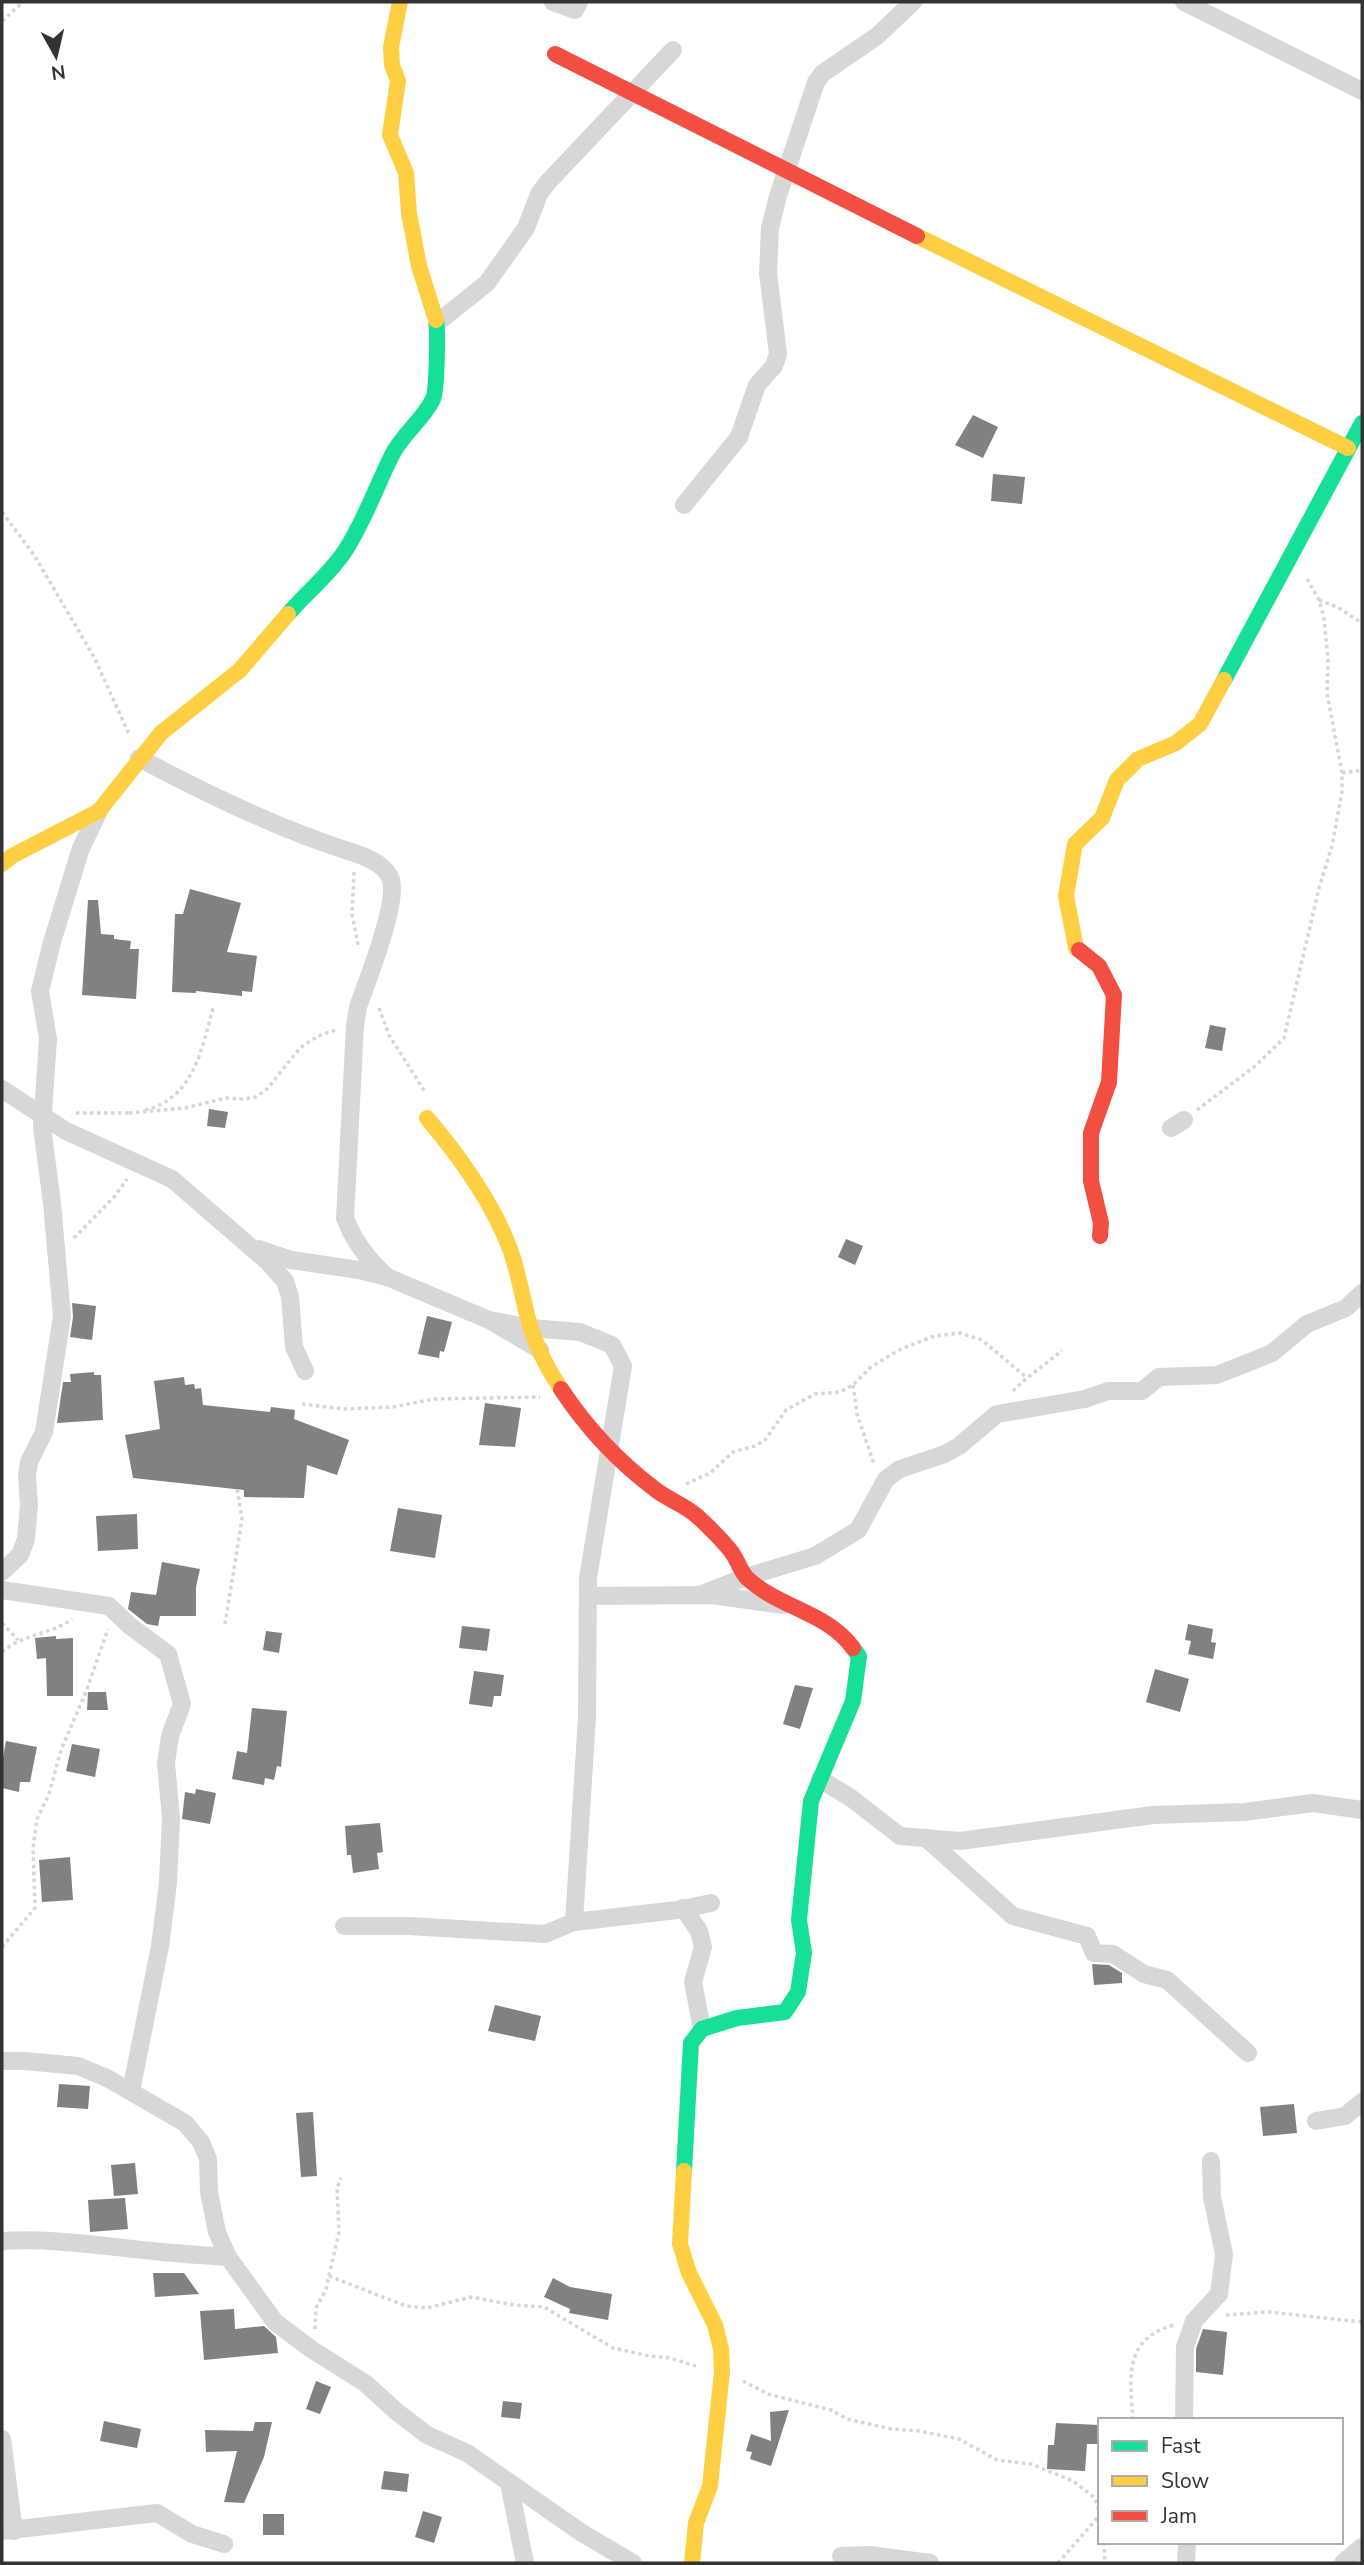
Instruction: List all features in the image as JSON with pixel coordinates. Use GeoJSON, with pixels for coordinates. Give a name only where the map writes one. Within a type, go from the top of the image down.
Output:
{"type":"FeatureCollection","features":[{"type":"Feature","properties":{"kind":"street"},"geometry":{"type":"LineString","coordinates":[[2,1572],[20,1555],[26,1539],[29,1462],[44,1432],[62,1316],[43,1114],[48,1039],[40,991],[81,848],[99,811],[139,758],[162,733],[240,670],[295,606],[324,579],[365,518],[402,436],[434,397],[437,323],[419,266],[409,213],[406,173],[390,135],[398,81],[392,65],[390,47],[400,2]]}},
{"type":"Feature","properties":{"kind":"street"},"geometry":{"type":"LineString","coordinates":[[553,2],[575,10],[579,2]]}},
{"type":"Feature","properties":{"kind":"street"},"geometry":{"type":"LineString","coordinates":[[684,505],[739,437],[757,385],[774,366],[778,354],[768,273],[773,211],[816,82],[823,73],[877,36],[913,2]]}},
{"type":"Feature","properties":{"kind":"street"},"geometry":{"type":"LineString","coordinates":[[1184,2],[1362,91]]}},
{"type":"Feature","properties":{"kind":"street"},"geometry":{"type":"LineString","coordinates":[[437,323],[487,283],[526,228],[539,194],[548,182],[673,50]]}},
{"type":"Feature","properties":{"kind":"street"},"geometry":{"type":"LineString","coordinates":[[555,54],[786,171],[1348,447]]}},
{"type":"Feature","properties":{"kind":"street"},"geometry":{"type":"LineString","coordinates":[[1100,1236],[1101,1223],[1091,1181],[1091,1133],[1109,1082],[1114,995],[1099,966],[1076,948],[1066,896],[1074,844],[1102,818],[1117,780],[1138,759],[1176,743],[1200,724],[1362,423]]}},
{"type":"Feature","properties":{"kind":"street"},"geometry":{"type":"LineString","coordinates":[[139,758],[231,805],[299,835],[376,862],[391,877],[393,897],[358,1007],[355,1026],[345,1218],[369,1260],[387,1277]]}},
{"type":"Feature","properties":{"kind":"street"},"geometry":{"type":"LineString","coordinates":[[2,864],[12,856],[99,811]]}},
{"type":"Feature","properties":{"kind":"street"},"geometry":{"type":"LineString","coordinates":[[2,1089],[66,1131],[172,1179],[250,1245],[285,1281],[290,1297],[294,1347],[305,1371]]}},
{"type":"Feature","properties":{"kind":"street"},"geometry":{"type":"LineString","coordinates":[[427,1118],[455,1152],[497,1219],[523,1289],[531,1328],[550,1371],[566,1396],[630,1470],[664,1496],[695,1514],[732,1552],[746,1577],[823,1620],[844,1635],[859,1656],[853,1701],[811,1801],[799,1920],[804,1953],[798,1992],[785,2012],[737,2018],[702,2029],[691,2043],[680,2244],[689,2273],[715,2325],[721,2348],[722,2372],[710,2486],[696,2523],[692,2563]]}},
{"type":"Feature","properties":{"kind":"street"},"geometry":{"type":"LineString","coordinates":[[250,1245],[290,1259],[387,1277],[489,1320],[540,1350]]}},
{"type":"Feature","properties":{"kind":"street"},"geometry":{"type":"LineString","coordinates":[[700,1595],[746,1577],[815,1556],[858,1530],[886,1479],[900,1469],[952,1450],[997,1414],[1085,1399],[1108,1391],[1142,1391],[1159,1377],[1217,1375],[1272,1353],[1307,1324],[1346,1308],[1362,1293]]}},
{"type":"Feature","properties":{"kind":"street"},"geometry":{"type":"LineString","coordinates":[[489,1320],[531,1328],[580,1332],[612,1345],[623,1366],[588,1577],[587,1717],[574,1922]]}},
{"type":"Feature","properties":{"kind":"street"},"geometry":{"type":"LineString","coordinates":[[2,1590],[109,1606],[130,1626],[168,1654],[182,1704],[170,1736],[166,1763],[171,1818],[165,1908],[131,2091]]}},
{"type":"Feature","properties":{"kind":"street"},"geometry":{"type":"LineString","coordinates":[[589,1596],[700,1595],[794,1606]]}},
{"type":"Feature","properties":{"kind":"street"},"geometry":{"type":"LineString","coordinates":[[820,1779],[851,1798],[900,1836],[960,1841],[1153,1815],[1244,1812],[1313,1802],[1362,1810]]}},
{"type":"Feature","properties":{"kind":"street"},"geometry":{"type":"LineString","coordinates":[[926,1838],[1013,1916],[1087,1936],[1094,1953],[1113,1955],[1144,1974],[1167,1980],[1248,2053]]}},
{"type":"Feature","properties":{"kind":"street"},"geometry":{"type":"LineString","coordinates":[[344,1926],[408,1926],[545,1934],[574,1922],[711,1903]]}},
{"type":"Feature","properties":{"kind":"street"},"geometry":{"type":"LineString","coordinates":[[683,1908],[699,1931],[703,1947],[693,1983],[702,2029]]}},
{"type":"Feature","properties":{"kind":"street"},"geometry":{"type":"LineString","coordinates":[[2,2061],[78,2066],[131,2091],[185,2123],[201,2142],[208,2159],[212,2215],[228,2257],[275,2322],[311,2349],[365,2383],[427,2435],[467,2453],[623,2559],[633,2563]]}},
{"type":"Feature","properties":{"kind":"street"},"geometry":{"type":"LineString","coordinates":[[1316,2121],[1345,2116],[1362,2102]]}},
{"type":"Feature","properties":{"kind":"street"},"geometry":{"type":"LineString","coordinates":[[1184,2418],[1185,2347],[1195,2321],[1219,2294],[1224,2254],[1212,2197],[1211,2161]]}},
{"type":"Feature","properties":{"kind":"street"},"geometry":{"type":"LineString","coordinates":[[2,2241],[82,2242],[154,2252],[228,2257]]}},
{"type":"Feature","properties":{"kind":"street"},"geometry":{"type":"LineString","coordinates":[[2,2439],[8,2531],[157,2514],[192,2534],[224,2544]]}},
{"type":"Feature","properties":{"kind":"street"},"geometry":{"type":"LineString","coordinates":[[509,2483],[525,2563]]}},
{"type":"Feature","properties":{"kind":"street"},"geometry":{"type":"LineString","coordinates":[[1186,2563],[1187,2544]]}},
{"type":"Feature","properties":{"kind":"street"},"geometry":{"type":"LineString","coordinates":[[1343,2563],[1362,2547]]}},
{"type":"Feature","properties":{"kind":"street"},"geometry":{"type":"LineString","coordinates":[[841,2556],[870,2556],[930,2563]]}},
{"type":"Feature","properties":{"kind":"path"},"geometry":{"type":"LineString","coordinates":[[2,21],[23,2]]}},
{"type":"Feature","properties":{"kind":"path"},"geometry":{"type":"LineString","coordinates":[[2,512],[34,555],[94,657],[139,758]]}},
{"type":"Feature","properties":{"kind":"path"},"geometry":{"type":"LineString","coordinates":[[1178,1124],[1254,1067],[1284,1038],[1319,888],[1332,846],[1342,792],[1342,773],[1327,693],[1327,646],[1319,600],[1292,555]]}},
{"type":"Feature","properties":{"kind":"path"},"geometry":{"type":"LineString","coordinates":[[1319,600],[1347,612],[1362,623]]}},
{"type":"Feature","properties":{"kind":"path"},"geometry":{"type":"LineString","coordinates":[[1342,773],[1362,770]]}},
{"type":"Feature","properties":{"kind":"path"},"geometry":{"type":"LineString","coordinates":[[129,1113],[160,1107],[180,1092],[200,1058],[213,1008]]}},
{"type":"Feature","properties":{"kind":"path"},"geometry":{"type":"LineString","coordinates":[[43,1114],[129,1113],[185,1108],[226,1098],[243,1100],[256,1097],[267,1089],[300,1048],[318,1036],[355,1026],[381,1015]]}},
{"type":"Feature","properties":{"kind":"path"},"geometry":{"type":"LineString","coordinates":[[71,1241],[114,1197],[139,1163]]}},
{"type":"Feature","properties":{"kind":"path"},"geometry":{"type":"LineString","coordinates":[[664,1496],[710,1473],[733,1452],[755,1446],[765,1440],[786,1410],[815,1394],[840,1392],[853,1385],[871,1367],[899,1350],[934,1336],[960,1333],[982,1340],[1026,1377]]}},
{"type":"Feature","properties":{"kind":"path"},"geometry":{"type":"LineString","coordinates":[[997,1414],[1006,1399],[1026,1377],[1039,1371],[1062,1350]]}},
{"type":"Feature","properties":{"kind":"path"},"geometry":{"type":"LineString","coordinates":[[853,1385],[857,1414],[873,1464],[876,1493]]}},
{"type":"Feature","properties":{"kind":"path"},"geometry":{"type":"LineString","coordinates":[[302,1404],[344,1409],[393,1407],[434,1399],[566,1396]]}},
{"type":"Feature","properties":{"kind":"path"},"geometry":{"type":"LineString","coordinates":[[225,1624],[242,1519],[237,1488]]}},
{"type":"Feature","properties":{"kind":"path"},"geometry":{"type":"LineString","coordinates":[[2,1651],[18,1640],[60,1628],[90,1603]]}},
{"type":"Feature","properties":{"kind":"path"},"geometry":{"type":"LineString","coordinates":[[2,1947],[35,1908],[33,1848],[37,1819],[49,1794],[61,1750],[86,1692],[115,1611]]}},
{"type":"Feature","properties":{"kind":"path"},"geometry":{"type":"LineString","coordinates":[[2,1623],[18,1640]]}},
{"type":"Feature","properties":{"kind":"path"},"geometry":{"type":"LineString","coordinates":[[311,2349],[317,2324],[316,2308],[329,2276],[339,2232],[337,2188],[341,2178]]}},
{"type":"Feature","properties":{"kind":"path"},"geometry":{"type":"LineString","coordinates":[[329,2276],[406,2306],[427,2308],[471,2297],[544,2307],[613,2348],[649,2356],[670,2357],[683,2363],[722,2372],[768,2394],[831,2410],[847,2419],[891,2429],[959,2439],[996,2460],[1031,2464],[1073,2481],[1095,2498],[1098,2508]]}},
{"type":"Feature","properties":{"kind":"path"},"geometry":{"type":"LineString","coordinates":[[1133,2418],[1130,2376],[1137,2348],[1149,2337],[1170,2325],[1226,2315],[1269,2312],[1362,2322]]}},
{"type":"Feature","properties":{"kind":"path"},"geometry":{"type":"LineString","coordinates":[[1058,2563],[1098,2516]]}},
{"type":"Feature","properties":{"kind":"path"},"geometry":{"type":"LineString","coordinates":[[1104,2544],[1105,2563]]}},
{"type":"Feature","properties":{"kind":"building"},"geometry":{"type":"Polygon","coordinates":[[[973,415],[998,427],[983,458],[955,445],[973,415]]]}},
{"type":"Feature","properties":{"kind":"building"},"geometry":{"type":"Polygon","coordinates":[[[993,474],[1025,477],[1022,504],[991,501],[993,474]]]}},
{"type":"Feature","properties":{"kind":"building"},"geometry":{"type":"Polygon","coordinates":[[[190,889],[241,903],[227,952],[257,956],[252,992],[242,991],[242,996],[196,991],[172,992],[175,914],[183,914],[190,889]]]}},
{"type":"Feature","properties":{"kind":"building"},"geometry":{"type":"Polygon","coordinates":[[[88,900],[98,900],[101,934],[131,941],[130,949],[139,949],[136,999],[82,995],[88,900]]]}},
{"type":"Feature","properties":{"kind":"building"},"geometry":{"type":"Polygon","coordinates":[[[1210,1025],[1226,1028],[1222,1051],[1205,1048],[1210,1025]]]}},
{"type":"Feature","properties":{"kind":"building"},"geometry":{"type":"Polygon","coordinates":[[[209,1109],[228,1112],[225,1128],[207,1126],[209,1109]]]}},
{"type":"Feature","properties":{"kind":"building"},"geometry":{"type":"Polygon","coordinates":[[[846,1239],[863,1246],[855,1265],[838,1257],[846,1239]]]}},
{"type":"Feature","properties":{"kind":"building"},"geometry":{"type":"Polygon","coordinates":[[[72,1303],[96,1306],[92,1340],[70,1337],[72,1303]]]}},
{"type":"Feature","properties":{"kind":"building"},"geometry":{"type":"Polygon","coordinates":[[[427,1316],[452,1322],[444,1352],[440,1351],[439,1358],[418,1354],[427,1316]]]}},
{"type":"Feature","properties":{"kind":"building"},"geometry":{"type":"Polygon","coordinates":[[[94,1372],[94,1375],[101,1375],[103,1420],[57,1423],[63,1382],[71,1382],[70,1374],[94,1372]]]}},
{"type":"Feature","properties":{"kind":"building"},"geometry":{"type":"Polygon","coordinates":[[[184,1377],[185,1385],[194,1384],[195,1389],[201,1388],[203,1405],[270,1412],[271,1407],[295,1410],[294,1419],[349,1440],[337,1475],[307,1465],[304,1498],[244,1497],[244,1490],[133,1478],[125,1435],[160,1429],[154,1381],[184,1377]]]}},
{"type":"Feature","properties":{"kind":"building"},"geometry":{"type":"Polygon","coordinates":[[[485,1403],[521,1408],[515,1447],[479,1445],[485,1403]]]}},
{"type":"Feature","properties":{"kind":"building"},"geometry":{"type":"Polygon","coordinates":[[[398,1508],[442,1515],[435,1558],[390,1551],[398,1508]]]}},
{"type":"Feature","properties":{"kind":"building"},"geometry":{"type":"Polygon","coordinates":[[[137,1514],[138,1549],[98,1551],[96,1516],[137,1514]]]}},
{"type":"Feature","properties":{"kind":"building"},"geometry":{"type":"Polygon","coordinates":[[[162,1562],[200,1569],[196,1587],[196,1616],[160,1616],[158,1626],[147,1624],[128,1609],[131,1592],[156,1595],[162,1562]]]}},
{"type":"Feature","properties":{"kind":"building"},"geometry":{"type":"Polygon","coordinates":[[[1188,1624],[1213,1629],[1211,1642],[1216,1643],[1213,1659],[1188,1654],[1191,1641],[1185,1640],[1188,1624]]]}},
{"type":"Feature","properties":{"kind":"building"},"geometry":{"type":"Polygon","coordinates":[[[462,1626],[490,1629],[487,1651],[459,1648],[462,1626]]]}},
{"type":"Feature","properties":{"kind":"building"},"geometry":{"type":"Polygon","coordinates":[[[266,1631],[282,1633],[279,1653],[263,1650],[266,1631]]]}},
{"type":"Feature","properties":{"kind":"building"},"geometry":{"type":"Polygon","coordinates":[[[56,1636],[56,1639],[73,1638],[73,1696],[47,1696],[46,1658],[37,1659],[35,1638],[56,1636]]]}},
{"type":"Feature","properties":{"kind":"building"},"geometry":{"type":"Polygon","coordinates":[[[1155,1669],[1189,1679],[1180,1712],[1146,1702],[1155,1669]]]}},
{"type":"Feature","properties":{"kind":"building"},"geometry":{"type":"Polygon","coordinates":[[[474,1671],[504,1675],[501,1696],[494,1696],[492,1707],[469,1704],[474,1671]]]}},
{"type":"Feature","properties":{"kind":"building"},"geometry":{"type":"Polygon","coordinates":[[[795,1685],[813,1688],[800,1729],[783,1724],[795,1685]]]}},
{"type":"Feature","properties":{"kind":"building"},"geometry":{"type":"Polygon","coordinates":[[[88,1692],[106,1692],[108,1710],[87,1710],[88,1692]]]}},
{"type":"Feature","properties":{"kind":"building"},"geometry":{"type":"Polygon","coordinates":[[[252,1708],[287,1711],[281,1767],[277,1766],[274,1780],[265,1778],[264,1785],[232,1779],[237,1751],[247,1753],[252,1708]]]}},
{"type":"Feature","properties":{"kind":"building"},"geometry":{"type":"Polygon","coordinates":[[[6,1741],[37,1747],[30,1782],[20,1782],[19,1792],[2,1788],[2,1763],[6,1741]]]}},
{"type":"Feature","properties":{"kind":"building"},"geometry":{"type":"Polygon","coordinates":[[[72,1744],[100,1749],[95,1777],[66,1771],[72,1744]]]}},
{"type":"Feature","properties":{"kind":"building"},"geometry":{"type":"Polygon","coordinates":[[[196,1789],[216,1793],[210,1824],[182,1819],[185,1792],[195,1794],[196,1789]]]}},
{"type":"Feature","properties":{"kind":"building"},"geometry":{"type":"Polygon","coordinates":[[[380,1823],[383,1852],[377,1853],[379,1869],[353,1873],[351,1855],[347,1855],[345,1826],[380,1823]]]}},
{"type":"Feature","properties":{"kind":"building"},"geometry":{"type":"Polygon","coordinates":[[[70,1857],[73,1900],[42,1902],[39,1860],[70,1857]]]}},
{"type":"Feature","properties":{"kind":"building"},"geometry":{"type":"Polygon","coordinates":[[[1092,1964],[1109,1965],[1122,1973],[1122,1983],[1094,1985],[1092,1964]]]}},
{"type":"Feature","properties":{"kind":"building"},"geometry":{"type":"Polygon","coordinates":[[[495,2005],[541,2016],[535,2041],[488,2031],[495,2005]]]}},
{"type":"Feature","properties":{"kind":"building"},"geometry":{"type":"Polygon","coordinates":[[[59,2084],[90,2086],[88,2109],[57,2107],[59,2084]]]}},
{"type":"Feature","properties":{"kind":"building"},"geometry":{"type":"Polygon","coordinates":[[[1294,2104],[1297,2133],[1263,2136],[1260,2107],[1294,2104]]]}},
{"type":"Feature","properties":{"kind":"building"},"geometry":{"type":"Polygon","coordinates":[[[313,2112],[317,2176],[301,2177],[296,2113],[313,2112]]]}},
{"type":"Feature","properties":{"kind":"building"},"geometry":{"type":"Polygon","coordinates":[[[135,2163],[138,2194],[114,2196],[111,2165],[135,2163]]]}},
{"type":"Feature","properties":{"kind":"building"},"geometry":{"type":"Polygon","coordinates":[[[125,2198],[128,2229],[90,2232],[88,2200],[125,2198]]]}},
{"type":"Feature","properties":{"kind":"building"},"geometry":{"type":"Polygon","coordinates":[[[153,2273],[184,2273],[199,2294],[155,2297],[153,2273]]]}},
{"type":"Feature","properties":{"kind":"building"},"geometry":{"type":"Polygon","coordinates":[[[553,2278],[570,2287],[612,2294],[608,2320],[569,2313],[570,2309],[544,2297],[553,2278]]]}},
{"type":"Feature","properties":{"kind":"building"},"geometry":{"type":"Polygon","coordinates":[[[234,2309],[235,2329],[264,2326],[276,2337],[278,2353],[204,2360],[200,2311],[234,2309]]]}},
{"type":"Feature","properties":{"kind":"building"},"geometry":{"type":"Polygon","coordinates":[[[1203,2329],[1227,2332],[1223,2375],[1196,2372],[1196,2349],[1203,2329]]]}},
{"type":"Feature","properties":{"kind":"building"},"geometry":{"type":"Polygon","coordinates":[[[316,2381],[331,2387],[320,2414],[306,2409],[316,2381]]]}},
{"type":"Feature","properties":{"kind":"building"},"geometry":{"type":"Polygon","coordinates":[[[503,2401],[522,2403],[520,2419],[501,2417],[503,2401]]]}},
{"type":"Feature","properties":{"kind":"building"},"geometry":{"type":"Polygon","coordinates":[[[789,2410],[771,2466],[750,2459],[752,2452],[746,2451],[751,2434],[771,2441],[770,2412],[789,2410]]]}},
{"type":"Feature","properties":{"kind":"building"},"geometry":{"type":"Polygon","coordinates":[[[104,2421],[141,2429],[137,2448],[100,2441],[104,2421]]]}},
{"type":"Feature","properties":{"kind":"building"},"geometry":{"type":"Polygon","coordinates":[[[255,2422],[272,2422],[264,2457],[244,2503],[224,2502],[237,2451],[206,2452],[205,2430],[253,2431],[255,2422]]]}},
{"type":"Feature","properties":{"kind":"building"},"geometry":{"type":"Polygon","coordinates":[[[1056,2423],[1098,2425],[1097,2444],[1087,2444],[1085,2471],[1047,2469],[1048,2445],[1054,2445],[1056,2423]]]}},
{"type":"Feature","properties":{"kind":"building"},"geometry":{"type":"Polygon","coordinates":[[[384,2471],[409,2474],[407,2492],[381,2489],[384,2471]]]}},
{"type":"Feature","properties":{"kind":"building"},"geometry":{"type":"Polygon","coordinates":[[[423,2511],[442,2517],[434,2543],[415,2537],[423,2511]]]}},
{"type":"Feature","properties":{"kind":"building"},"geometry":{"type":"Polygon","coordinates":[[[263,2514],[284,2514],[284,2535],[263,2535],[263,2514]]]}},
{"type":"Feature","properties":{"kind":"traffic: fast"},"geometry":{"type":"LineString","coordinates":[[288,614],[345,551],[397,447],[433,399],[437,360],[436,320]]}},
{"type":"Feature","properties":{"kind":"traffic: fast"},"geometry":{"type":"LineString","coordinates":[[1224,680],[1362,423]]}},
{"type":"Feature","properties":{"kind":"traffic: fast"},"geometry":{"type":"LineString","coordinates":[[684,2171],[691,2043],[702,2029],[737,2018],[785,2012],[798,1992],[804,1953],[799,1920],[811,1801],[853,1701],[859,1656],[853,1648]]}},
{"type":"Feature","properties":{"kind":"traffic: slow"},"geometry":{"type":"LineString","coordinates":[[400,2],[391,47],[392,65],[398,81],[390,135],[406,173],[409,213],[419,266],[436,320]]}},
{"type":"Feature","properties":{"kind":"traffic: slow"},"geometry":{"type":"LineString","coordinates":[[917,236],[1348,448]]}},
{"type":"Feature","properties":{"kind":"traffic: slow"},"geometry":{"type":"LineString","coordinates":[[2,864],[12,856],[99,811],[161,733],[240,670],[288,614]]}},
{"type":"Feature","properties":{"kind":"traffic: slow"},"geometry":{"type":"LineString","coordinates":[[1079,950],[1076,948],[1066,896],[1075,844],[1102,818],[1117,780],[1138,759],[1176,743],[1200,724],[1224,680]]}},
{"type":"Feature","properties":{"kind":"traffic: slow"},"geometry":{"type":"LineString","coordinates":[[427,1118],[463,1164],[503,1231],[535,1339],[561,1389]]}},
{"type":"Feature","properties":{"kind":"traffic: slow"},"geometry":{"type":"LineString","coordinates":[[684,2171],[680,2244],[689,2273],[715,2325],[721,2349],[722,2372],[710,2486],[696,2523],[692,2563]]}},
{"type":"Feature","properties":{"kind":"traffic: jam"},"geometry":{"type":"LineString","coordinates":[[555,54],[917,236]]}},
{"type":"Feature","properties":{"kind":"traffic: jam"},"geometry":{"type":"LineString","coordinates":[[1079,950],[1099,966],[1114,995],[1109,1082],[1091,1133],[1091,1181],[1101,1223],[1100,1236]]}},
{"type":"Feature","properties":{"kind":"traffic: jam"},"geometry":{"type":"LineString","coordinates":[[561,1389],[604,1444],[629,1468],[661,1494],[692,1512],[714,1533],[732,1553],[747,1578],[773,1597],[830,1626],[853,1648]]}}]}
